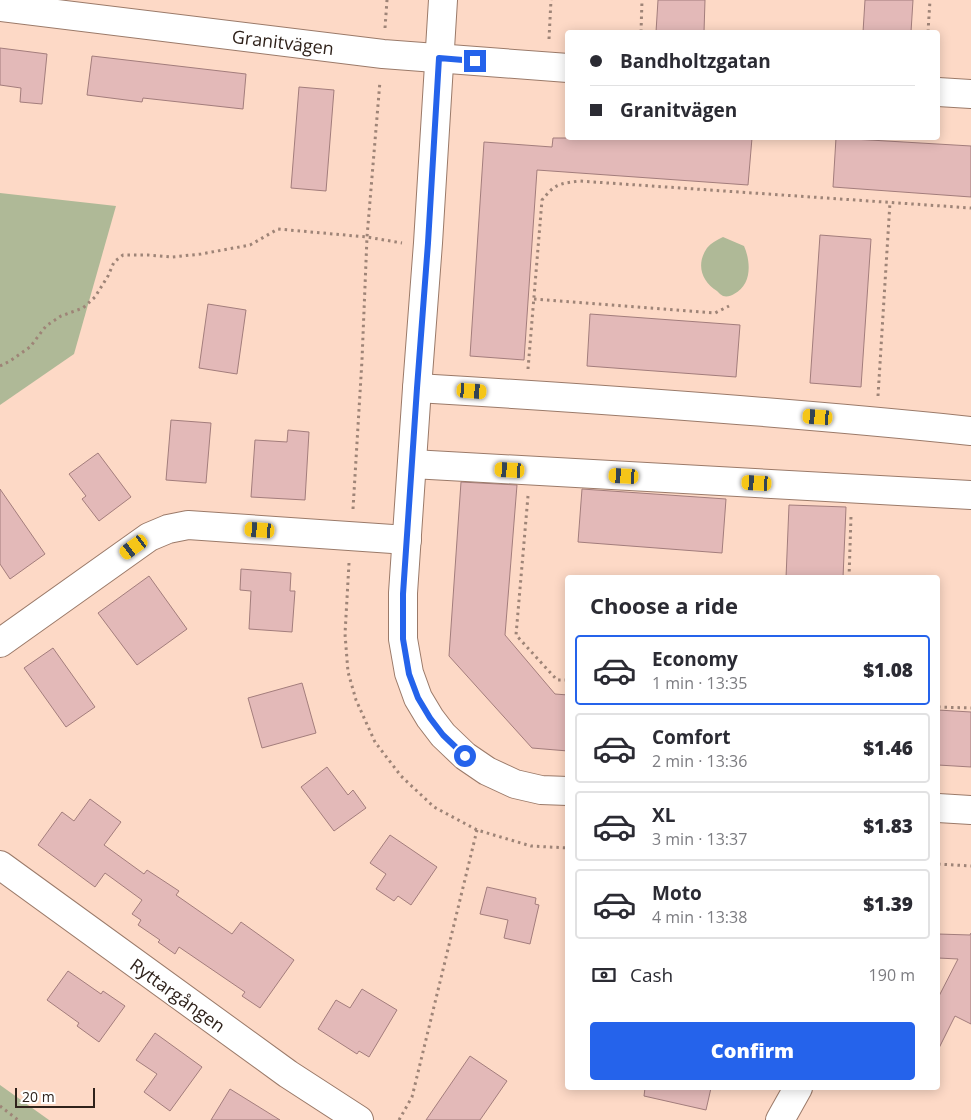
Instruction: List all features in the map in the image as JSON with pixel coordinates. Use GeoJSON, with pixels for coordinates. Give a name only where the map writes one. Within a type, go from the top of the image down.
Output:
{"type":"FeatureCollection","features":[{"type":"Feature","properties":{"kind":"street"},"geometry":{"type":"LineString","coordinates":[[443,0],[403,594],[403,639],[409,674],[418,698],[443,735],[465,756],[487,771],[516,784],[541,790],[565,791]]}},
{"type":"Feature","properties":{"kind":"street","name":"Granitvägen"},"geometry":{"type":"LineString","coordinates":[[0,7],[383,54],[557,67]]}},
{"type":"Feature","properties":{"kind":"street"},"geometry":{"type":"LineString","coordinates":[[940,92],[971,94]]}},
{"type":"Feature","properties":{"kind":"street"},"geometry":{"type":"LineString","coordinates":[[417,388],[526,394],[876,421],[971,431]]}},
{"type":"Feature","properties":{"kind":"street"},"geometry":{"type":"LineString","coordinates":[[412,464],[971,495]]}},
{"type":"Feature","properties":{"kind":"street"},"geometry":{"type":"LineString","coordinates":[[0,643],[149,537],[168,529],[188,525],[407,540]]}},
{"type":"Feature","properties":{"kind":"street"},"geometry":{"type":"LineString","coordinates":[[940,808],[971,810]]}},
{"type":"Feature","properties":{"kind":"street","name":"Ryttargången"},"geometry":{"type":"LineString","coordinates":[[0,865],[288,1074],[359,1120]]}},
{"type":"Feature","properties":{"kind":"street"},"geometry":{"type":"LineString","coordinates":[[780,1120],[797,1090]]}},
{"type":"Feature","properties":{"kind":"path"},"geometry":{"type":"LineString","coordinates":[[351,537],[362,360],[367,237],[387,0]]}},
{"type":"Feature","properties":{"kind":"path"},"geometry":{"type":"LineString","coordinates":[[552,0],[557,67]]}},
{"type":"Feature","properties":{"kind":"path"},"geometry":{"type":"LineString","coordinates":[[641,30],[642,0]]}},
{"type":"Feature","properties":{"kind":"path"},"geometry":{"type":"LineString","coordinates":[[928,30],[930,0]]}},
{"type":"Feature","properties":{"kind":"path"},"geometry":{"type":"LineString","coordinates":[[526,394],[542,200],[551,188],[560,184],[578,181],[971,208]]}},
{"type":"Feature","properties":{"kind":"path"},"geometry":{"type":"LineString","coordinates":[[876,421],[890,202]]}},
{"type":"Feature","properties":{"kind":"path"},"geometry":{"type":"LineString","coordinates":[[0,366],[30,347],[46,326],[61,316],[83,308],[95,297],[114,262],[123,255],[172,257],[201,254],[250,245],[278,229],[367,237],[402,243],[428,243]]}},
{"type":"Feature","properties":{"kind":"path"},"geometry":{"type":"LineString","coordinates":[[534,299],[715,313],[729,306]]}},
{"type":"Feature","properties":{"kind":"path"},"geometry":{"type":"LineString","coordinates":[[530,470],[516,635],[557,680],[565,680]]}},
{"type":"Feature","properties":{"kind":"path"},"geometry":{"type":"LineString","coordinates":[[849,575],[852,489]]}},
{"type":"Feature","properties":{"kind":"path"},"geometry":{"type":"LineString","coordinates":[[940,706],[971,708]]}},
{"type":"Feature","properties":{"kind":"path"},"geometry":{"type":"LineString","coordinates":[[399,1120],[412,1097],[476,830]]}},
{"type":"Feature","properties":{"kind":"path"},"geometry":{"type":"LineString","coordinates":[[940,864],[971,866]]}},
{"type":"Feature","properties":{"kind":"path"},"geometry":{"type":"LineString","coordinates":[[0,1106],[18,1120]]}},
{"type":"Feature","properties":{"kind":"green space"},"geometry":{"type":"Polygon","coordinates":[[[0,193],[116,206],[74,354],[0,405],[0,193]]]}},
{"type":"Feature","properties":{"kind":"green space"},"geometry":{"type":"Polygon","coordinates":[[[723,237],[744,246],[749,266],[744,285],[733,295],[727,296],[721,295],[707,282],[701,266],[707,248],[723,237]]]}},
{"type":"Feature","properties":{"kind":"green space"},"geometry":{"type":"Polygon","coordinates":[[[0,1085],[49,1120],[0,1120],[0,1085]]]}},
{"type":"Feature","properties":{"kind":"building"},"geometry":{"type":"Polygon","coordinates":[[[658,0],[705,0],[704,30],[656,30],[658,0]]]}},
{"type":"Feature","properties":{"kind":"building"},"geometry":{"type":"Polygon","coordinates":[[[865,0],[913,0],[911,30],[863,30],[865,0]]]}},
{"type":"Feature","properties":{"kind":"building"},"geometry":{"type":"Polygon","coordinates":[[[0,48],[47,54],[42,104],[20,102],[21,88],[0,85],[0,48]]]}},
{"type":"Feature","properties":{"kind":"building"},"geometry":{"type":"Polygon","coordinates":[[[92,56],[246,74],[243,109],[143,98],[142,102],[87,95],[92,56]]]}},
{"type":"Feature","properties":{"kind":"building"},"geometry":{"type":"Polygon","coordinates":[[[299,87],[334,90],[326,191],[291,188],[299,87]]]}},
{"type":"Feature","properties":{"kind":"building"},"geometry":{"type":"Polygon","coordinates":[[[553,138],[565,138],[565,140],[752,140],[748,185],[537,170],[524,360],[470,356],[484,142],[552,147],[553,138]]]}},
{"type":"Feature","properties":{"kind":"building"},"geometry":{"type":"Polygon","coordinates":[[[836,140],[870,140],[971,146],[971,197],[833,187],[836,140]]]}},
{"type":"Feature","properties":{"kind":"building"},"geometry":{"type":"Polygon","coordinates":[[[820,235],[871,239],[861,387],[810,383],[820,235]]]}},
{"type":"Feature","properties":{"kind":"building"},"geometry":{"type":"Polygon","coordinates":[[[208,304],[246,310],[237,374],[199,368],[208,304]]]}},
{"type":"Feature","properties":{"kind":"building"},"geometry":{"type":"Polygon","coordinates":[[[590,314],[740,325],[736,377],[587,366],[590,314]]]}},
{"type":"Feature","properties":{"kind":"building"},"geometry":{"type":"Polygon","coordinates":[[[171,420],[211,423],[206,483],[166,480],[171,420]]]}},
{"type":"Feature","properties":{"kind":"building"},"geometry":{"type":"Polygon","coordinates":[[[288,430],[309,432],[305,500],[251,497],[255,440],[287,442],[288,430]]]}},
{"type":"Feature","properties":{"kind":"building"},"geometry":{"type":"Polygon","coordinates":[[[98,453],[131,497],[99,521],[82,499],[86,496],[69,474],[98,453]]]}},
{"type":"Feature","properties":{"kind":"building"},"geometry":{"type":"Polygon","coordinates":[[[461,482],[517,485],[505,635],[555,694],[565,695],[565,751],[532,748],[449,656],[461,482]]]}},
{"type":"Feature","properties":{"kind":"building"},"geometry":{"type":"Polygon","coordinates":[[[0,489],[45,554],[10,579],[0,564],[0,489]]]}},
{"type":"Feature","properties":{"kind":"building"},"geometry":{"type":"Polygon","coordinates":[[[582,489],[726,499],[722,553],[578,542],[582,489]]]}},
{"type":"Feature","properties":{"kind":"building"},"geometry":{"type":"Polygon","coordinates":[[[789,505],[846,507],[843,575],[786,575],[789,505]]]}},
{"type":"Feature","properties":{"kind":"building"},"geometry":{"type":"Polygon","coordinates":[[[241,569],[291,573],[290,591],[295,591],[292,632],[249,629],[251,591],[240,590],[241,569]]]}},
{"type":"Feature","properties":{"kind":"building"},"geometry":{"type":"Polygon","coordinates":[[[149,576],[187,629],[137,665],[98,613],[149,576]]]}},
{"type":"Feature","properties":{"kind":"building"},"geometry":{"type":"Polygon","coordinates":[[[53,648],[95,707],[66,727],[24,668],[53,648]]]}},
{"type":"Feature","properties":{"kind":"building"},"geometry":{"type":"Polygon","coordinates":[[[302,683],[316,733],[262,748],[248,698],[302,683]]]}},
{"type":"Feature","properties":{"kind":"building"},"geometry":{"type":"Polygon","coordinates":[[[940,710],[971,712],[971,767],[940,765],[940,710]]]}},
{"type":"Feature","properties":{"kind":"building"},"geometry":{"type":"Polygon","coordinates":[[[327,767],[348,795],[353,790],[366,808],[334,831],[301,787],[327,767]]]}},
{"type":"Feature","properties":{"kind":"building"},"geometry":{"type":"Polygon","coordinates":[[[90,799],[121,822],[104,845],[144,874],[147,870],[179,891],[176,895],[232,934],[241,922],[294,960],[260,1008],[242,996],[245,992],[179,947],[175,954],[158,942],[160,940],[138,925],[141,920],[132,914],[142,900],[105,873],[95,887],[38,845],[62,812],[74,821],[90,799]]]}},
{"type":"Feature","properties":{"kind":"building"},"geometry":{"type":"Polygon","coordinates":[[[390,835],[437,867],[411,905],[398,896],[394,901],[376,889],[386,874],[370,863],[390,835]]]}},
{"type":"Feature","properties":{"kind":"building"},"geometry":{"type":"Polygon","coordinates":[[[487,887],[536,898],[535,904],[539,905],[530,944],[504,938],[508,920],[480,914],[487,887]]]}},
{"type":"Feature","properties":{"kind":"building"},"geometry":{"type":"Polygon","coordinates":[[[971,933],[971,1024],[955,1016],[940,1046],[940,994],[958,959],[940,958],[940,934],[970,935],[971,933]]]}},
{"type":"Feature","properties":{"kind":"building"},"geometry":{"type":"Polygon","coordinates":[[[68,971],[101,994],[103,991],[125,1006],[99,1042],[77,1026],[79,1023],[47,1000],[68,971]]]}},
{"type":"Feature","properties":{"kind":"building"},"geometry":{"type":"Polygon","coordinates":[[[362,989],[397,1010],[369,1057],[359,1051],[357,1054],[318,1029],[336,1000],[350,1008],[362,989]]]}},
{"type":"Feature","properties":{"kind":"building"},"geometry":{"type":"Polygon","coordinates":[[[155,1033],[202,1067],[170,1111],[144,1092],[157,1074],[136,1060],[155,1033]]]}},
{"type":"Feature","properties":{"kind":"building"},"geometry":{"type":"Polygon","coordinates":[[[470,1056],[507,1081],[480,1120],[426,1120],[470,1056]]]}},
{"type":"Feature","properties":{"kind":"building"},"geometry":{"type":"Polygon","coordinates":[[[230,1089],[280,1120],[211,1120],[230,1089]]]}},
{"type":"Feature","properties":{"kind":"building"},"geometry":{"type":"Polygon","coordinates":[[[645,1090],[711,1090],[706,1110],[644,1096],[645,1090]]]}},
{"type":"Feature","properties":{"kind":"route"},"geometry":{"type":"LineString","coordinates":[[465,756],[443,735],[418,698],[409,674],[403,639],[403,594],[439,58],[475,61]]}}]}
